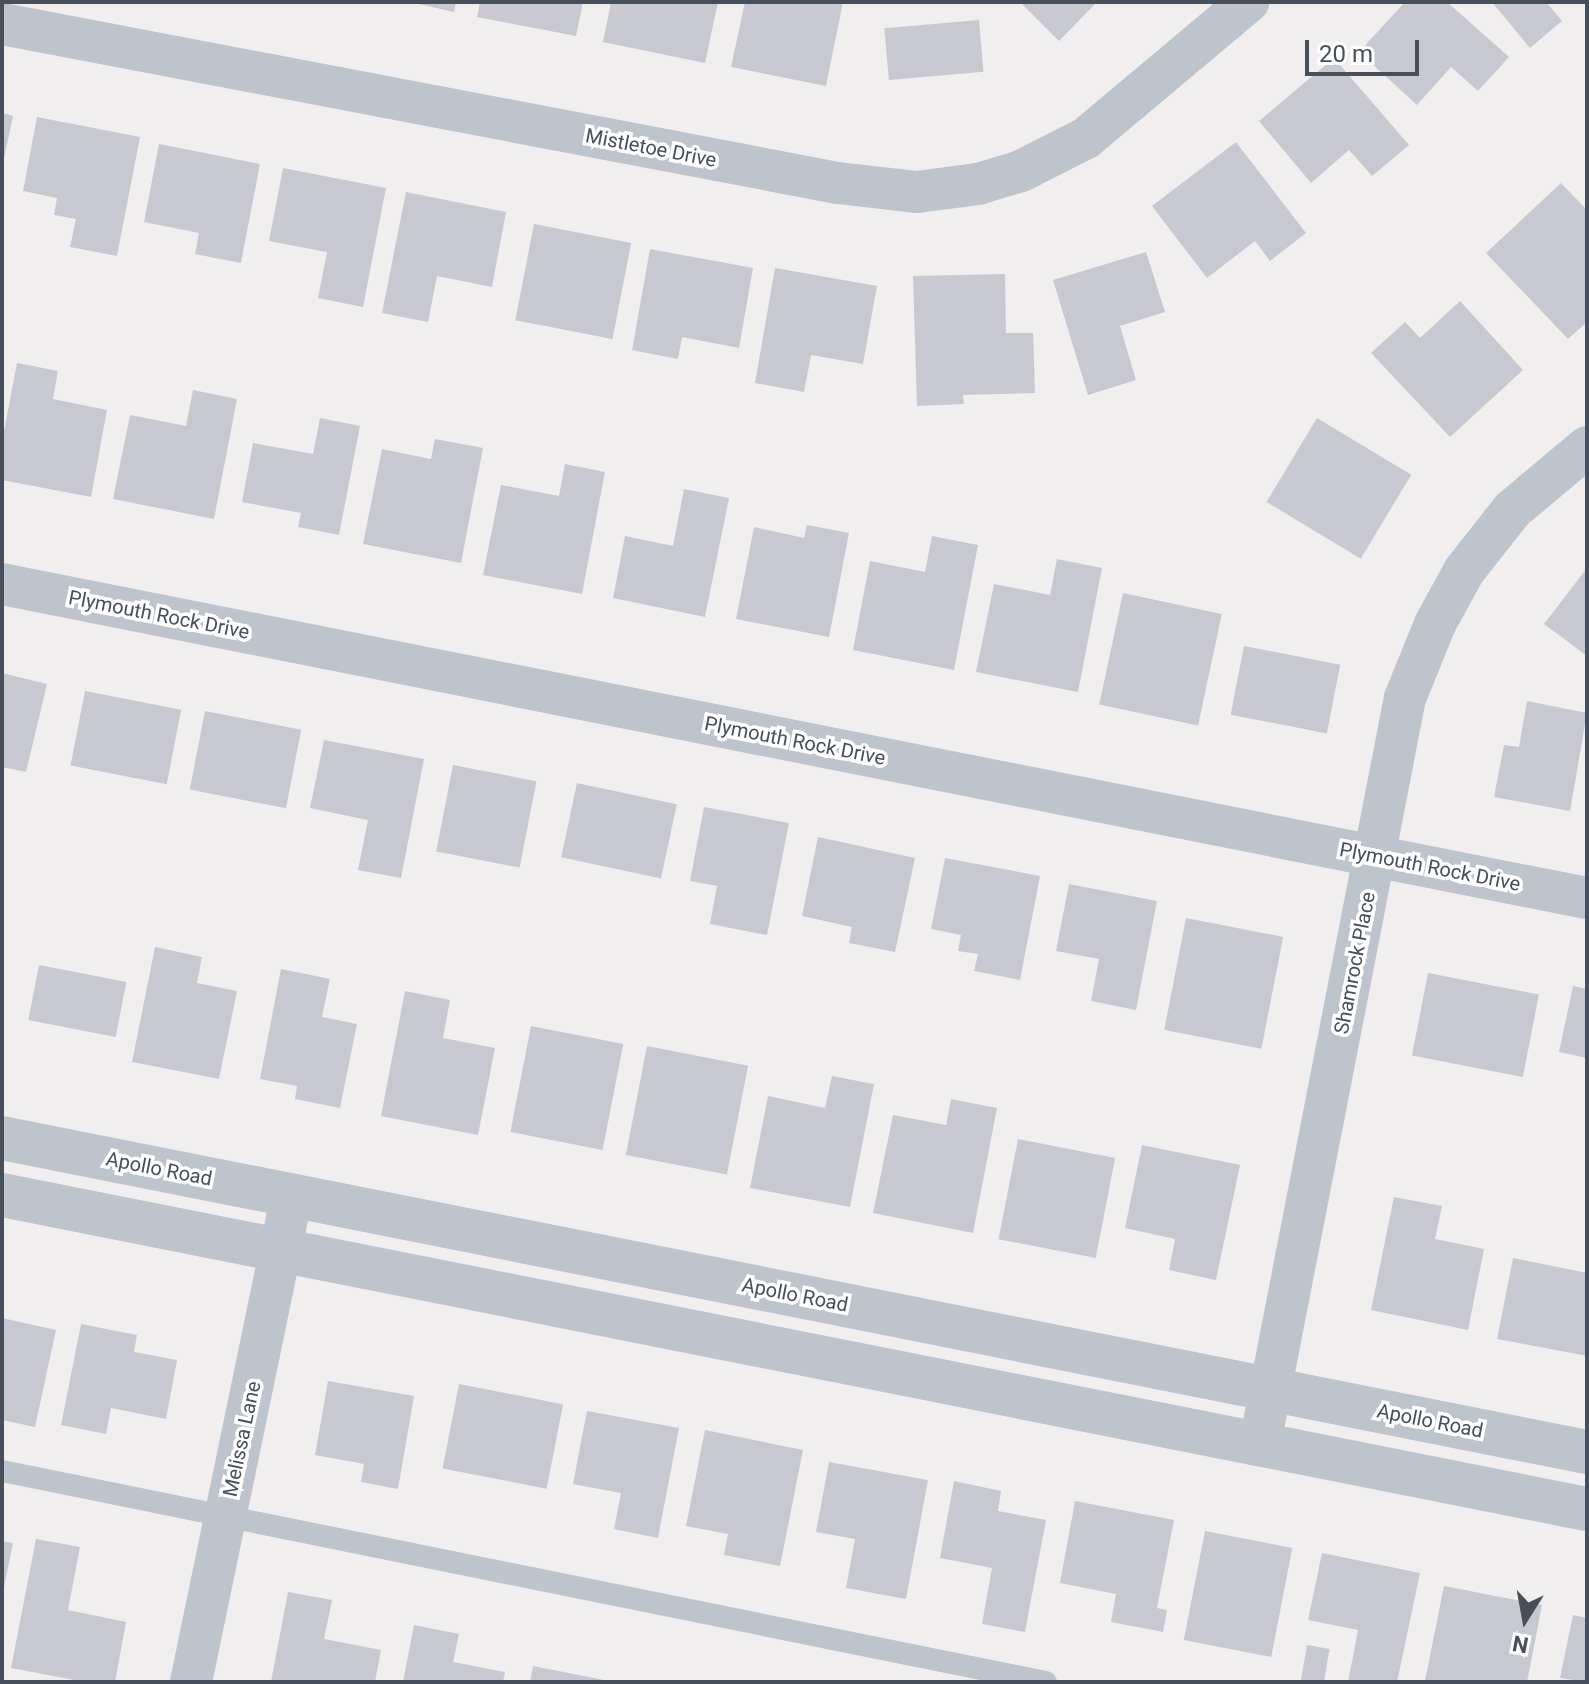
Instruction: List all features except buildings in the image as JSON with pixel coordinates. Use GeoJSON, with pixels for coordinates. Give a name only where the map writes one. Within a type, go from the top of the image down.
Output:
{"type":"FeatureCollection","features":[{"type":"Feature","properties":{"kind":"street","name":"Mistletoe Drive"},"geometry":{"type":"LineString","coordinates":[[2,24],[822,180],[917,192],[978,184],[1021,171],[1086,138],[1248,2]]}},
{"type":"Feature","properties":{"kind":"street","name":"Shamrock Place"},"geometry":{"type":"LineString","coordinates":[[1260,1443],[1405,698],[1435,624],[1464,571],[1512,510],[1587,447]]}},
{"type":"Feature","properties":{"kind":"street","name":"Plymouth Rock Drive"},"geometry":{"type":"LineString","coordinates":[[2,584],[1587,898]]}},
{"type":"Feature","properties":{"kind":"street","name":"Apollo Road"},"geometry":{"type":"LineString","coordinates":[[2,1138],[1587,1452]]}},
{"type":"Feature","properties":{"kind":"street"},"geometry":{"type":"LineString","coordinates":[[2,1195],[1587,1509]]}},
{"type":"Feature","properties":{"kind":"street","name":"Melissa Lane"},"geometry":{"type":"LineString","coordinates":[[191,1682],[292,1196]]}},
{"type":"Feature","properties":{"kind":"lane"},"geometry":{"type":"LineString","coordinates":[[2,1471],[1046,1682]]}}]}
